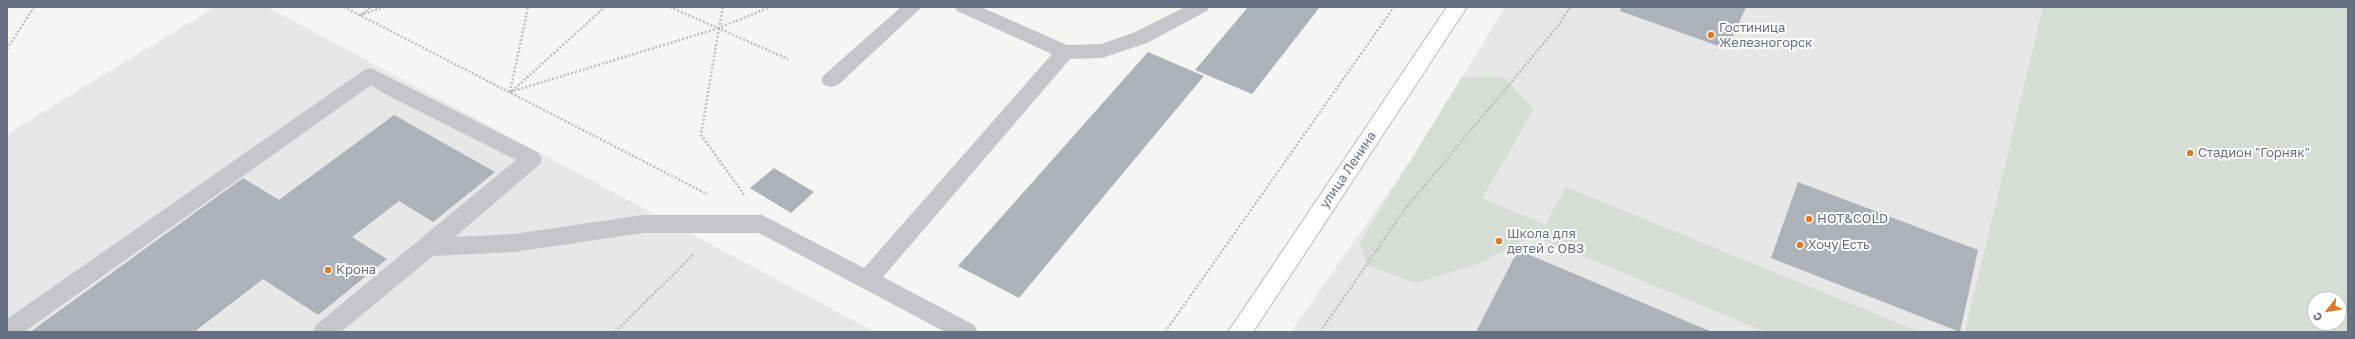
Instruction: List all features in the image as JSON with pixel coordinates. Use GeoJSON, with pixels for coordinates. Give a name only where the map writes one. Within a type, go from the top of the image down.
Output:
{"type":"FeatureCollection","features":[{"type":"Feature","properties":{"kind":"main road","name":"улица Ленина"},"geometry":{"type":"LineString","coordinates":[[1240,332],[1457,7]]}},
{"type":"Feature","properties":{"kind":"lane"},"geometry":{"type":"LineString","coordinates":[[831,80],[913,7]]}},
{"type":"Feature","properties":{"kind":"lane"},"geometry":{"type":"LineString","coordinates":[[964,7],[1065,52],[1102,50],[1110,48],[1170,24],[1200,7]]}},
{"type":"Feature","properties":{"kind":"lane"},"geometry":{"type":"LineString","coordinates":[[867,280],[1065,52]]}},
{"type":"Feature","properties":{"kind":"lane"},"geometry":{"type":"LineString","coordinates":[[17,332],[12,328],[370,75],[392,89],[532,159],[324,332]]}},
{"type":"Feature","properties":{"kind":"lane"},"geometry":{"type":"LineString","coordinates":[[428,247],[514,243],[643,224],[762,224],[966,332]]}},
{"type":"Feature","properties":{"kind":"path"},"geometry":{"type":"LineString","coordinates":[[7,49],[34,7]]}},
{"type":"Feature","properties":{"kind":"path"},"geometry":{"type":"LineString","coordinates":[[344,7],[711,196]]}},
{"type":"Feature","properties":{"kind":"path"},"geometry":{"type":"LineString","coordinates":[[360,15],[371,7]]}},
{"type":"Feature","properties":{"kind":"path"},"geometry":{"type":"LineString","coordinates":[[360,15],[384,7]]}},
{"type":"Feature","properties":{"kind":"path"},"geometry":{"type":"LineString","coordinates":[[510,92],[528,7]]}},
{"type":"Feature","properties":{"kind":"path"},"geometry":{"type":"LineString","coordinates":[[510,92],[605,7]]}},
{"type":"Feature","properties":{"kind":"path"},"geometry":{"type":"LineString","coordinates":[[670,7],[788,59]]}},
{"type":"Feature","properties":{"kind":"path"},"geometry":{"type":"LineString","coordinates":[[723,7],[701,135],[766,226]]}},
{"type":"Feature","properties":{"kind":"path"},"geometry":{"type":"LineString","coordinates":[[510,92],[720,28],[770,7]]}},
{"type":"Feature","properties":{"kind":"path"},"geometry":{"type":"LineString","coordinates":[[1164,332],[1394,7]]}},
{"type":"Feature","properties":{"kind":"path"},"geometry":{"type":"LineString","coordinates":[[1320,332],[1405,209],[1559,25],[1570,7]]}},
{"type":"Feature","properties":{"kind":"path"},"geometry":{"type":"LineString","coordinates":[[615,332],[724,224]]}},
{"type":"Feature","properties":{"kind":"shaded area"},"geometry":{"type":"Polygon","coordinates":[[[215,7],[267,7],[875,332],[7,332],[7,134],[215,7]]]}},
{"type":"Feature","properties":{"kind":"shaded area"},"geometry":{"type":"Polygon","coordinates":[[[1505,7],[2067,7],[2035,332],[1291,332],[1417,151],[1505,7]]]}},
{"type":"Feature","properties":{"kind":"shaded area","name":"Стадион \"Горняк\""},"geometry":{"type":"Polygon","coordinates":[[[2043,7],[2348,7],[2348,332],[1965,332],[2043,7]]]}},
{"type":"Feature","properties":{"kind":"shaded area"},"geometry":{"type":"Polygon","coordinates":[[[1462,77],[1503,77],[1534,109],[1482,198],[1545,225],[1566,187],[1920,332],[1766,332],[1542,239],[1522,241],[1478,264],[1415,283],[1367,265],[1360,242],[1462,77]]]}},
{"type":"Feature","properties":{"kind":"building"},"geometry":{"type":"Polygon","coordinates":[[[1248,7],[1320,7],[1252,94],[1195,70],[1248,7]]]}},
{"type":"Feature","properties":{"kind":"building","name":"Гостиница Железногорск"},"geometry":{"type":"Polygon","coordinates":[[[1621,7],[1746,7],[1727,49],[1620,11],[1621,7]]]}},
{"type":"Feature","properties":{"kind":"building"},"geometry":{"type":"Polygon","coordinates":[[[1148,52],[1204,76],[1019,298],[958,266],[1148,52]]]}},
{"type":"Feature","properties":{"kind":"building"},"geometry":{"type":"Polygon","coordinates":[[[394,115],[495,172],[433,222],[399,201],[352,237],[387,259],[318,315],[263,279],[194,332],[30,332],[243,178],[279,200],[394,115]]]}},
{"type":"Feature","properties":{"kind":"building"},"geometry":{"type":"Polygon","coordinates":[[[774,168],[814,192],[791,213],[750,188],[774,168]]]}},
{"type":"Feature","properties":{"kind":"building"},"geometry":{"type":"Polygon","coordinates":[[[1798,182],[1978,250],[1960,332],[1771,258],[1798,182]]]}},
{"type":"Feature","properties":{"kind":"building"},"geometry":{"type":"Polygon","coordinates":[[[1518,250],[1712,332],[1476,332],[1518,250]]]}},
{"type":"Feature","properties":{"kind":"place","name":"Гостиница Железногорск"},"geometry":{"type":"Point","coordinates":[1711,35]}},
{"type":"Feature","properties":{"kind":"place","name":"Стадион \"Горняк\""},"geometry":{"type":"Point","coordinates":[2190,153]}},
{"type":"Feature","properties":{"kind":"place","name":"HOT&COLD"},"geometry":{"type":"Point","coordinates":[1809,219]}},
{"type":"Feature","properties":{"kind":"place","name":"Школа для детей с ОВЗ"},"geometry":{"type":"Point","coordinates":[1499,241]}},
{"type":"Feature","properties":{"kind":"place","name":"Хочу Есть"},"geometry":{"type":"Point","coordinates":[1800,245]}},
{"type":"Feature","properties":{"kind":"place","name":"Крона"},"geometry":{"type":"Point","coordinates":[328,270]}}]}
